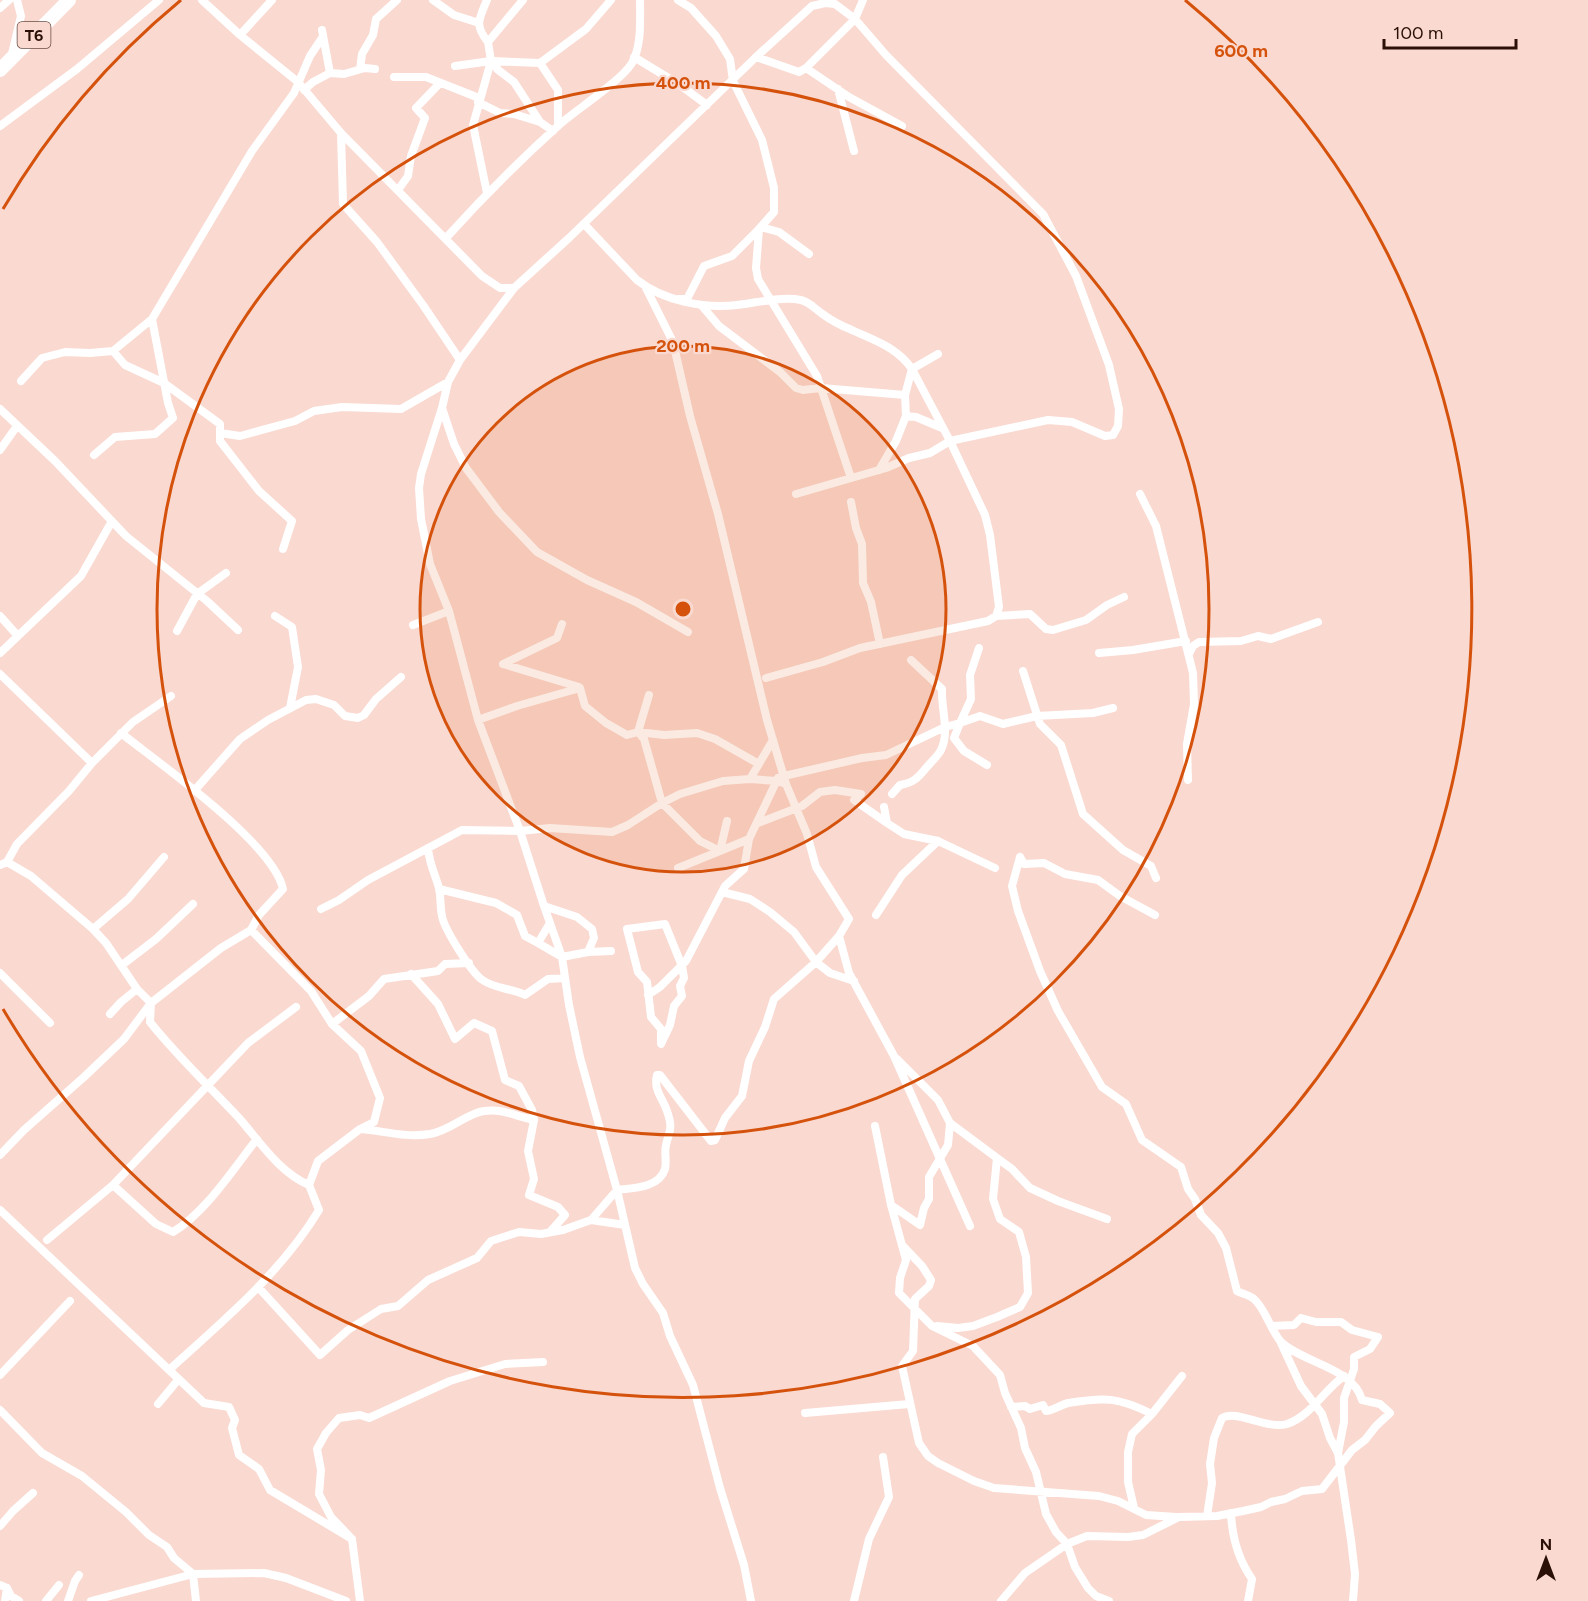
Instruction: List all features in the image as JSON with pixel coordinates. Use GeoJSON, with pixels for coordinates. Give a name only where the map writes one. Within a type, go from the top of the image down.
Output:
{"type":"FeatureCollection","features":[{"type":"Feature","properties":{"kind":"highway","name":"T6"},"geometry":{"type":"LineString","coordinates":[[0,70],[69,0]]}},
{"type":"Feature","properties":{"kind":"street"},"geometry":{"type":"LineString","coordinates":[[0,8],[9,0]]}},
{"type":"Feature","properties":{"kind":"street"},"geometry":{"type":"LineString","coordinates":[[11,59],[21,16],[17,0]]}},
{"type":"Feature","properties":{"kind":"street"},"geometry":{"type":"LineString","coordinates":[[0,126],[77,69],[159,0]]}},
{"type":"Feature","properties":{"kind":"street"},"geometry":{"type":"LineString","coordinates":[[202,0],[240,35],[298,82],[341,133],[482,276],[500,288],[514,288]]}},
{"type":"Feature","properties":{"kind":"street"},"geometry":{"type":"LineString","coordinates":[[240,35],[272,0]]}},
{"type":"Feature","properties":{"kind":"street"},"geometry":{"type":"LineString","coordinates":[[360,69],[362,54],[373,35],[376,19],[397,0]]}},
{"type":"Feature","properties":{"kind":"street"},"geometry":{"type":"LineString","coordinates":[[432,0],[454,15],[479,23]]}},
{"type":"Feature","properties":{"kind":"street"},"geometry":{"type":"LineString","coordinates":[[486,0],[479,31],[488,42],[497,69],[514,82],[540,122]]}},
{"type":"Feature","properties":{"kind":"street"},"geometry":{"type":"LineString","coordinates":[[488,42],[523,0]]}},
{"type":"Feature","properties":{"kind":"street"},"geometry":{"type":"LineString","coordinates":[[455,66],[493,61],[540,63],[586,29],[611,0]]}},
{"type":"Feature","properties":{"kind":"street"},"geometry":{"type":"LineString","coordinates":[[446,238],[487,193],[556,128],[621,75],[632,62],[640,34],[640,0]]}},
{"type":"Feature","properties":{"kind":"street"},"geometry":{"type":"LineString","coordinates":[[675,298],[687,298],[704,266],[732,256],[774,212],[774,188],[762,140],[733,81],[730,59],[716,36],[691,8],[678,0]]}},
{"type":"Feature","properties":{"kind":"street"},"geometry":{"type":"LineString","coordinates":[[756,57],[799,72],[807,68],[855,19],[863,0]]}},
{"type":"Feature","properties":{"kind":"street"},"geometry":{"type":"LineString","coordinates":[[752,1601],[693,1385],[670,1336],[663,1313],[636,1272],[617,1190],[580,1058],[562,957],[520,831],[468,690],[449,611],[430,564],[419,504],[422,474],[448,382],[460,360],[514,288],[733,81],[810,3],[825,3],[835,4],[855,19],[886,56],[1043,214],[1076,276],[1109,365],[1119,409],[1118,426],[1112,436],[1105,436],[1072,422],[1048,420],[950,441],[930,453],[796,494]]}},
{"type":"Feature","properties":{"kind":"street"},"geometry":{"type":"LineString","coordinates":[[21,381],[42,357],[65,352],[113,351],[152,319],[252,151],[294,93],[322,34],[330,74]]}},
{"type":"Feature","properties":{"kind":"street"},"geometry":{"type":"LineString","coordinates":[[634,57],[680,85],[707,105]]}},
{"type":"Feature","properties":{"kind":"street"},"geometry":{"type":"LineString","coordinates":[[487,193],[473,128],[478,100],[493,61]]}},
{"type":"Feature","properties":{"kind":"street"},"geometry":{"type":"LineString","coordinates":[[540,63],[558,90],[556,128]]}},
{"type":"Feature","properties":{"kind":"street"},"geometry":{"type":"LineString","coordinates":[[807,68],[902,126]]}},
{"type":"Feature","properties":{"kind":"street"},"geometry":{"type":"LineString","coordinates":[[304,90],[313,82],[330,74],[375,69]]}},
{"type":"Feature","properties":{"kind":"street"},"geometry":{"type":"LineString","coordinates":[[394,77],[426,77],[478,100],[500,113],[514,114],[556,128]]}},
{"type":"Feature","properties":{"kind":"street"},"geometry":{"type":"LineString","coordinates":[[398,190],[408,176],[411,156],[425,118],[416,108],[440,83]]}},
{"type":"Feature","properties":{"kind":"street"},"geometry":{"type":"LineString","coordinates":[[838,89],[854,151]]}},
{"type":"Feature","properties":{"kind":"street"},"geometry":{"type":"LineString","coordinates":[[341,133],[343,204],[377,242],[460,360]]}},
{"type":"Feature","properties":{"kind":"street"},"geometry":{"type":"LineString","coordinates":[[584,224],[604,248],[645,286],[673,342],[690,416],[718,514],[782,777],[807,834],[818,873],[849,919],[839,936],[816,962],[772,1001],[768,1021],[749,1061],[742,1096],[725,1118],[716,1140],[711,1140],[660,1074],[657,1075],[656,1088],[667,1110],[671,1129],[666,1147],[664,1171],[656,1181],[650,1184],[617,1190],[591,1220]]}},
{"type":"Feature","properties":{"kind":"street"},"geometry":{"type":"LineString","coordinates":[[760,228],[779,232],[809,254]]}},
{"type":"Feature","properties":{"kind":"street"},"geometry":{"type":"LineString","coordinates":[[760,228],[756,268],[758,279],[817,376],[851,478]]}},
{"type":"Feature","properties":{"kind":"street"},"geometry":{"type":"LineString","coordinates":[[645,286],[702,306],[734,306],[793,299],[806,302],[840,325],[885,344],[905,360],[950,441],[985,515],[1000,601],[996,616]]}},
{"type":"Feature","properties":{"kind":"street"},"geometry":{"type":"LineString","coordinates":[[702,306],[719,326],[780,372],[791,385],[803,390],[821,388],[905,395]]}},
{"type":"Feature","properties":{"kind":"street"},"geometry":{"type":"LineString","coordinates":[[94,455],[115,437],[155,434],[173,418],[152,319]]}},
{"type":"Feature","properties":{"kind":"street"},"geometry":{"type":"LineString","coordinates":[[113,351],[125,365],[164,383],[220,424],[220,441],[259,491],[292,521],[283,549]]}},
{"type":"Feature","properties":{"kind":"street"},"geometry":{"type":"LineString","coordinates":[[879,470],[896,441],[906,416],[905,395],[912,369],[938,354]]}},
{"type":"Feature","properties":{"kind":"street"},"geometry":{"type":"LineString","coordinates":[[220,433],[240,436],[295,421],[314,411],[342,407],[402,409],[448,382]]}},
{"type":"Feature","properties":{"kind":"street"},"geometry":{"type":"LineString","coordinates":[[442,408],[454,444],[466,468],[499,512],[537,552],[586,580],[636,602],[688,632]]}},
{"type":"Feature","properties":{"kind":"street"},"geometry":{"type":"LineString","coordinates":[[0,409],[55,461],[126,536],[238,630]]}},
{"type":"Feature","properties":{"kind":"street"},"geometry":{"type":"LineString","coordinates":[[906,416],[916,417],[942,428]]}},
{"type":"Feature","properties":{"kind":"street"},"geometry":{"type":"LineString","coordinates":[[0,450],[17,426]]}},
{"type":"Feature","properties":{"kind":"street"},"geometry":{"type":"LineString","coordinates":[[1140,494],[1156,526],[1193,673],[1194,704],[1187,744],[1188,780]]}},
{"type":"Feature","properties":{"kind":"street"},"geometry":{"type":"LineString","coordinates":[[851,502],[862,544],[863,584],[871,602],[880,644]]}},
{"type":"Feature","properties":{"kind":"street"},"geometry":{"type":"LineString","coordinates":[[0,653],[81,576],[112,521]]}},
{"type":"Feature","properties":{"kind":"street"},"geometry":{"type":"LineString","coordinates":[[177,631],[197,594],[226,573]]}},
{"type":"Feature","properties":{"kind":"street"},"geometry":{"type":"LineString","coordinates":[[766,678],[823,662],[860,648],[988,621],[996,616],[1030,614],[1043,628],[1049,630],[1086,620],[1107,605],[1124,597]]}},
{"type":"Feature","properties":{"kind":"street"},"geometry":{"type":"LineString","coordinates":[[412,625],[449,611]]}},
{"type":"Feature","properties":{"kind":"street"},"geometry":{"type":"LineString","coordinates":[[0,616],[18,636]]}},
{"type":"Feature","properties":{"kind":"street"},"geometry":{"type":"LineString","coordinates":[[275,616],[292,627],[298,667],[290,708]]}},
{"type":"Feature","properties":{"kind":"street"},"geometry":{"type":"LineString","coordinates":[[1189,656],[1193,646],[1199,642],[1241,641],[1258,636],[1271,639],[1318,622]]}},
{"type":"Feature","properties":{"kind":"street"},"geometry":{"type":"LineString","coordinates":[[562,624],[557,638],[503,664],[580,687]]}},
{"type":"Feature","properties":{"kind":"street"},"geometry":{"type":"LineString","coordinates":[[1099,653],[1186,641]]}},
{"type":"Feature","properties":{"kind":"street"},"geometry":{"type":"LineString","coordinates":[[979,648],[970,675],[971,699],[954,738],[964,752],[987,765]]}},
{"type":"Feature","properties":{"kind":"street"},"geometry":{"type":"LineString","coordinates":[[892,794],[900,785],[912,783],[941,752],[945,738],[942,689],[911,660]]}},
{"type":"Feature","properties":{"kind":"street"},"geometry":{"type":"LineString","coordinates":[[1023,671],[1040,724],[1061,745],[1083,814],[1123,850],[1151,866],[1156,878]]}},
{"type":"Feature","properties":{"kind":"street"},"geometry":{"type":"LineString","coordinates":[[0,674],[92,763]]}},
{"type":"Feature","properties":{"kind":"street"},"geometry":{"type":"LineString","coordinates":[[194,791],[240,739],[268,720],[306,700],[316,699],[334,705],[345,716],[358,718],[364,715],[376,699],[402,677]]}},
{"type":"Feature","properties":{"kind":"street"},"geometry":{"type":"LineString","coordinates":[[580,687],[585,706],[606,723],[627,735],[638,732],[664,735],[697,733],[716,739],[759,764]]}},
{"type":"Feature","properties":{"kind":"street"},"geometry":{"type":"LineString","coordinates":[[478,720],[580,687]]}},
{"type":"Feature","properties":{"kind":"street"},"geometry":{"type":"LineString","coordinates":[[294,688],[306,700]]}},
{"type":"Feature","properties":{"kind":"street"},"geometry":{"type":"LineString","coordinates":[[638,732],[649,695]]}},
{"type":"Feature","properties":{"kind":"street"},"geometry":{"type":"LineString","coordinates":[[171,696],[121,733],[17,844],[4,863],[31,876],[106,942],[137,989],[151,1003],[150,1022],[166,1042],[294,1179],[309,1185]]}},
{"type":"Feature","properties":{"kind":"street"},"geometry":{"type":"LineString","coordinates":[[321,909],[368,880],[453,834],[466,830],[520,831],[550,828],[612,832],[680,794],[723,781],[782,777],[862,758],[886,755],[945,727],[980,716],[1003,724],[1037,716],[1093,713],[1113,708]]}},
{"type":"Feature","properties":{"kind":"street"},"geometry":{"type":"LineString","coordinates":[[638,732],[644,739],[662,803],[700,841],[720,851]]}},
{"type":"Feature","properties":{"kind":"street"},"geometry":{"type":"LineString","coordinates":[[0,1155],[24,1130],[124,1039],[151,1003],[221,948],[251,930],[259,915],[283,889],[281,879],[247,837],[121,733]]}},
{"type":"Feature","properties":{"kind":"street"},"geometry":{"type":"LineString","coordinates":[[750,779],[773,740]]}},
{"type":"Feature","properties":{"kind":"street"},"geometry":{"type":"LineString","coordinates":[[648,995],[682,966],[729,881],[744,869],[749,839],[782,777]]}},
{"type":"Feature","properties":{"kind":"street"},"geometry":{"type":"LineString","coordinates":[[758,823],[805,805],[820,792],[854,791],[861,794],[854,800],[904,834],[938,841],[995,868]]}},
{"type":"Feature","properties":{"kind":"street"},"geometry":{"type":"LineString","coordinates":[[884,807],[886,823]]}},
{"type":"Feature","properties":{"kind":"street"},"geometry":{"type":"LineString","coordinates":[[720,851],[727,821]]}},
{"type":"Feature","properties":{"kind":"street"},"geometry":{"type":"LineString","coordinates":[[678,868],[749,839]]}},
{"type":"Feature","properties":{"kind":"street"},"geometry":{"type":"LineString","coordinates":[[876,915],[902,875],[938,841]]}},
{"type":"Feature","properties":{"kind":"street"},"geometry":{"type":"LineString","coordinates":[[428,848],[429,864],[439,890],[442,918],[459,950],[481,979],[504,990],[514,990],[525,995],[548,979],[565,978]]}},
{"type":"Feature","properties":{"kind":"street"},"geometry":{"type":"LineString","coordinates":[[93,929],[128,899],[164,857]]}},
{"type":"Feature","properties":{"kind":"street"},"geometry":{"type":"LineString","coordinates":[[1155,915],[1120,896],[1098,880],[1065,874],[1044,863],[1024,864],[1020,857],[1012,886],[1018,911],[1040,971],[1058,1011],[1102,1087],[1126,1104],[1142,1140],[1181,1167],[1188,1189],[1201,1215],[1218,1233],[1226,1248],[1237,1291],[1255,1299],[1272,1326],[1301,1386],[1322,1414],[1338,1453]]}},
{"type":"Feature","properties":{"kind":"street"},"geometry":{"type":"LineString","coordinates":[[439,890],[496,903],[517,915],[525,936],[562,957],[588,952],[611,951]]}},
{"type":"Feature","properties":{"kind":"street"},"geometry":{"type":"LineString","coordinates":[[722,892],[750,899],[770,912],[794,932],[816,962],[830,973],[854,981]]}},
{"type":"Feature","properties":{"kind":"street"},"geometry":{"type":"LineString","coordinates":[[122,965],[156,939],[193,904]]}},
{"type":"Feature","properties":{"kind":"street"},"geometry":{"type":"LineString","coordinates":[[544,906],[571,915],[585,922],[592,929],[594,938],[588,952]]}},
{"type":"Feature","properties":{"kind":"street"},"geometry":{"type":"LineString","coordinates":[[538,943],[550,923]]}},
{"type":"Feature","properties":{"kind":"street"},"geometry":{"type":"LineString","coordinates":[[665,924],[682,966],[684,978],[680,986],[682,996],[674,1006],[670,1025],[661,1044],[661,1029],[651,1017],[648,995],[647,982],[638,972],[627,929],[665,924]]}},
{"type":"Feature","properties":{"kind":"street"},"geometry":{"type":"LineString","coordinates":[[169,1370],[259,1288],[307,1231],[319,1210],[309,1185],[318,1161],[360,1129],[374,1122],[380,1098],[361,1051],[332,1024],[311,991],[251,930]]}},
{"type":"Feature","properties":{"kind":"street"},"geometry":{"type":"LineString","coordinates":[[839,936],[845,960],[854,981],[894,1056],[970,1226]]}},
{"type":"Feature","properties":{"kind":"street"},"geometry":{"type":"LineString","coordinates":[[332,1024],[369,996],[384,979],[438,971],[445,964],[469,963]]}},
{"type":"Feature","properties":{"kind":"street"},"geometry":{"type":"LineString","coordinates":[[0,973],[50,1023]]}},
{"type":"Feature","properties":{"kind":"street"},"geometry":{"type":"LineString","coordinates":[[411,974],[438,1004],[454,1040],[474,1023],[492,1031],[506,1080],[519,1086],[532,1110],[534,1120],[528,1150],[534,1179],[529,1195],[558,1207],[565,1215],[550,1232]]}},
{"type":"Feature","properties":{"kind":"street"},"geometry":{"type":"LineString","coordinates":[[110,1014],[137,989]]}},
{"type":"Feature","properties":{"kind":"street"},"geometry":{"type":"LineString","coordinates":[[46,1240],[113,1185],[248,1043],[296,1007]]}},
{"type":"Feature","properties":{"kind":"street"},"geometry":{"type":"LineString","coordinates":[[894,1056],[938,1100],[950,1123],[1012,1169],[1030,1188],[1107,1219]]}},
{"type":"Feature","properties":{"kind":"street"},"geometry":{"type":"LineString","coordinates":[[360,1129],[388,1131],[405,1136],[429,1134],[443,1131],[482,1111],[503,1110],[520,1118],[534,1120]]}},
{"type":"Feature","properties":{"kind":"street"},"geometry":{"type":"LineString","coordinates":[[891,1206],[921,1225],[924,1208],[929,1199],[929,1177],[949,1141],[950,1123]]}},
{"type":"Feature","properties":{"kind":"street"},"geometry":{"type":"LineString","coordinates":[[875,1126],[891,1206],[906,1260],[900,1278],[899,1293],[932,1326],[967,1342],[978,1350],[1000,1375],[1021,1428],[1025,1448],[1036,1472],[1039,1493],[1050,1524],[1067,1544],[1075,1567],[1088,1588],[1096,1596],[1109,1601]]}},
{"type":"Feature","properties":{"kind":"street"},"geometry":{"type":"LineString","coordinates":[[113,1185],[156,1224],[173,1232],[215,1193],[257,1139]]}},
{"type":"Feature","properties":{"kind":"street"},"geometry":{"type":"LineString","coordinates":[[932,1326],[958,1328],[973,1326],[1020,1307],[1028,1293],[1026,1257],[1018,1232],[1000,1219],[993,1198],[997,1158]]}},
{"type":"Feature","properties":{"kind":"street"},"geometry":{"type":"LineString","coordinates":[[0,1210],[204,1403],[229,1407],[235,1420],[232,1428],[239,1455],[259,1469],[270,1490],[352,1539]]}},
{"type":"Feature","properties":{"kind":"street"},"geometry":{"type":"LineString","coordinates":[[259,1288],[320,1355],[348,1330],[381,1309],[398,1306],[428,1280],[477,1258],[491,1241],[519,1232],[541,1234],[591,1220],[625,1225]]}},
{"type":"Feature","properties":{"kind":"street"},"geometry":{"type":"LineString","coordinates":[[900,1243],[922,1266],[931,1280],[929,1286],[915,1299],[913,1351],[902,1366],[919,1443],[933,1460],[974,1481],[994,1488],[1100,1496],[1134,1508],[1146,1515],[1179,1517],[1231,1513],[1261,1507],[1302,1491],[1320,1490],[1355,1447],[1365,1440],[1390,1413],[1380,1404],[1362,1400],[1360,1392],[1347,1379],[1313,1362],[1281,1341]]}},
{"type":"Feature","properties":{"kind":"street"},"geometry":{"type":"LineString","coordinates":[[0,1375],[70,1301]]}},
{"type":"Feature","properties":{"kind":"street"},"geometry":{"type":"LineString","coordinates":[[1272,1326],[1294,1325],[1301,1318],[1316,1322],[1341,1322],[1352,1330],[1377,1337],[1370,1349],[1354,1357],[1354,1369],[1347,1379],[1344,1422],[1338,1453],[1355,1574],[1353,1601]]}},
{"type":"Feature","properties":{"kind":"street"},"geometry":{"type":"LineString","coordinates":[[360,1601],[352,1539],[331,1517],[319,1494],[321,1470],[317,1449],[326,1433],[339,1418],[360,1414],[369,1418],[450,1381],[505,1364],[543,1362]]}},
{"type":"Feature","properties":{"kind":"street"},"geometry":{"type":"LineString","coordinates":[[1134,1508],[1128,1482],[1128,1452],[1132,1434],[1152,1414],[1182,1376]]}},
{"type":"Feature","properties":{"kind":"street"},"geometry":{"type":"LineString","coordinates":[[1208,1516],[1212,1483],[1210,1464],[1214,1438],[1222,1418],[1229,1415],[1280,1426],[1296,1419],[1316,1404],[1332,1384],[1347,1379]]}},
{"type":"Feature","properties":{"kind":"street"},"geometry":{"type":"LineString","coordinates":[[158,1404],[178,1380]]}},
{"type":"Feature","properties":{"kind":"street"},"geometry":{"type":"LineString","coordinates":[[1011,1407],[1025,1406],[1030,1409],[1043,1404],[1046,1411],[1058,1409],[1064,1404],[1118,1399],[1152,1414]]}},
{"type":"Feature","properties":{"kind":"street"},"geometry":{"type":"LineString","coordinates":[[805,1413],[909,1404]]}},
{"type":"Feature","properties":{"kind":"street"},"geometry":{"type":"LineString","coordinates":[[0,1410],[42,1453],[82,1476],[126,1512],[149,1535],[165,1546],[174,1558],[194,1574],[196,1601]]}},
{"type":"Feature","properties":{"kind":"street"},"geometry":{"type":"LineString","coordinates":[[854,1601],[869,1539],[889,1497],[883,1457]]}},
{"type":"Feature","properties":{"kind":"street"},"geometry":{"type":"LineString","coordinates":[[0,1526],[33,1493]]}},
{"type":"Feature","properties":{"kind":"street"},"geometry":{"type":"LineString","coordinates":[[1231,1513],[1232,1536],[1252,1579],[1248,1601]]}},
{"type":"Feature","properties":{"kind":"street"},"geometry":{"type":"LineString","coordinates":[[1001,1601],[1025,1573],[1067,1544],[1090,1535],[1143,1536],[1179,1517]]}},
{"type":"Feature","properties":{"kind":"street"},"geometry":{"type":"LineString","coordinates":[[91,1601],[116,1598],[194,1574],[273,1574],[346,1601]]}},
{"type":"Feature","properties":{"kind":"street"},"geometry":{"type":"LineString","coordinates":[[68,1601],[79,1575]]}},
{"type":"Feature","properties":{"kind":"street"},"geometry":{"type":"LineString","coordinates":[[46,1601],[59,1585]]}},
{"type":"Feature","properties":{"kind":"street"},"geometry":{"type":"LineString","coordinates":[[3,1586],[5,1601]]}},
{"type":"Feature","properties":{"kind":"street"},"geometry":{"type":"LineString","coordinates":[[3,1586],[11,1596],[19,1601]]}}]}
